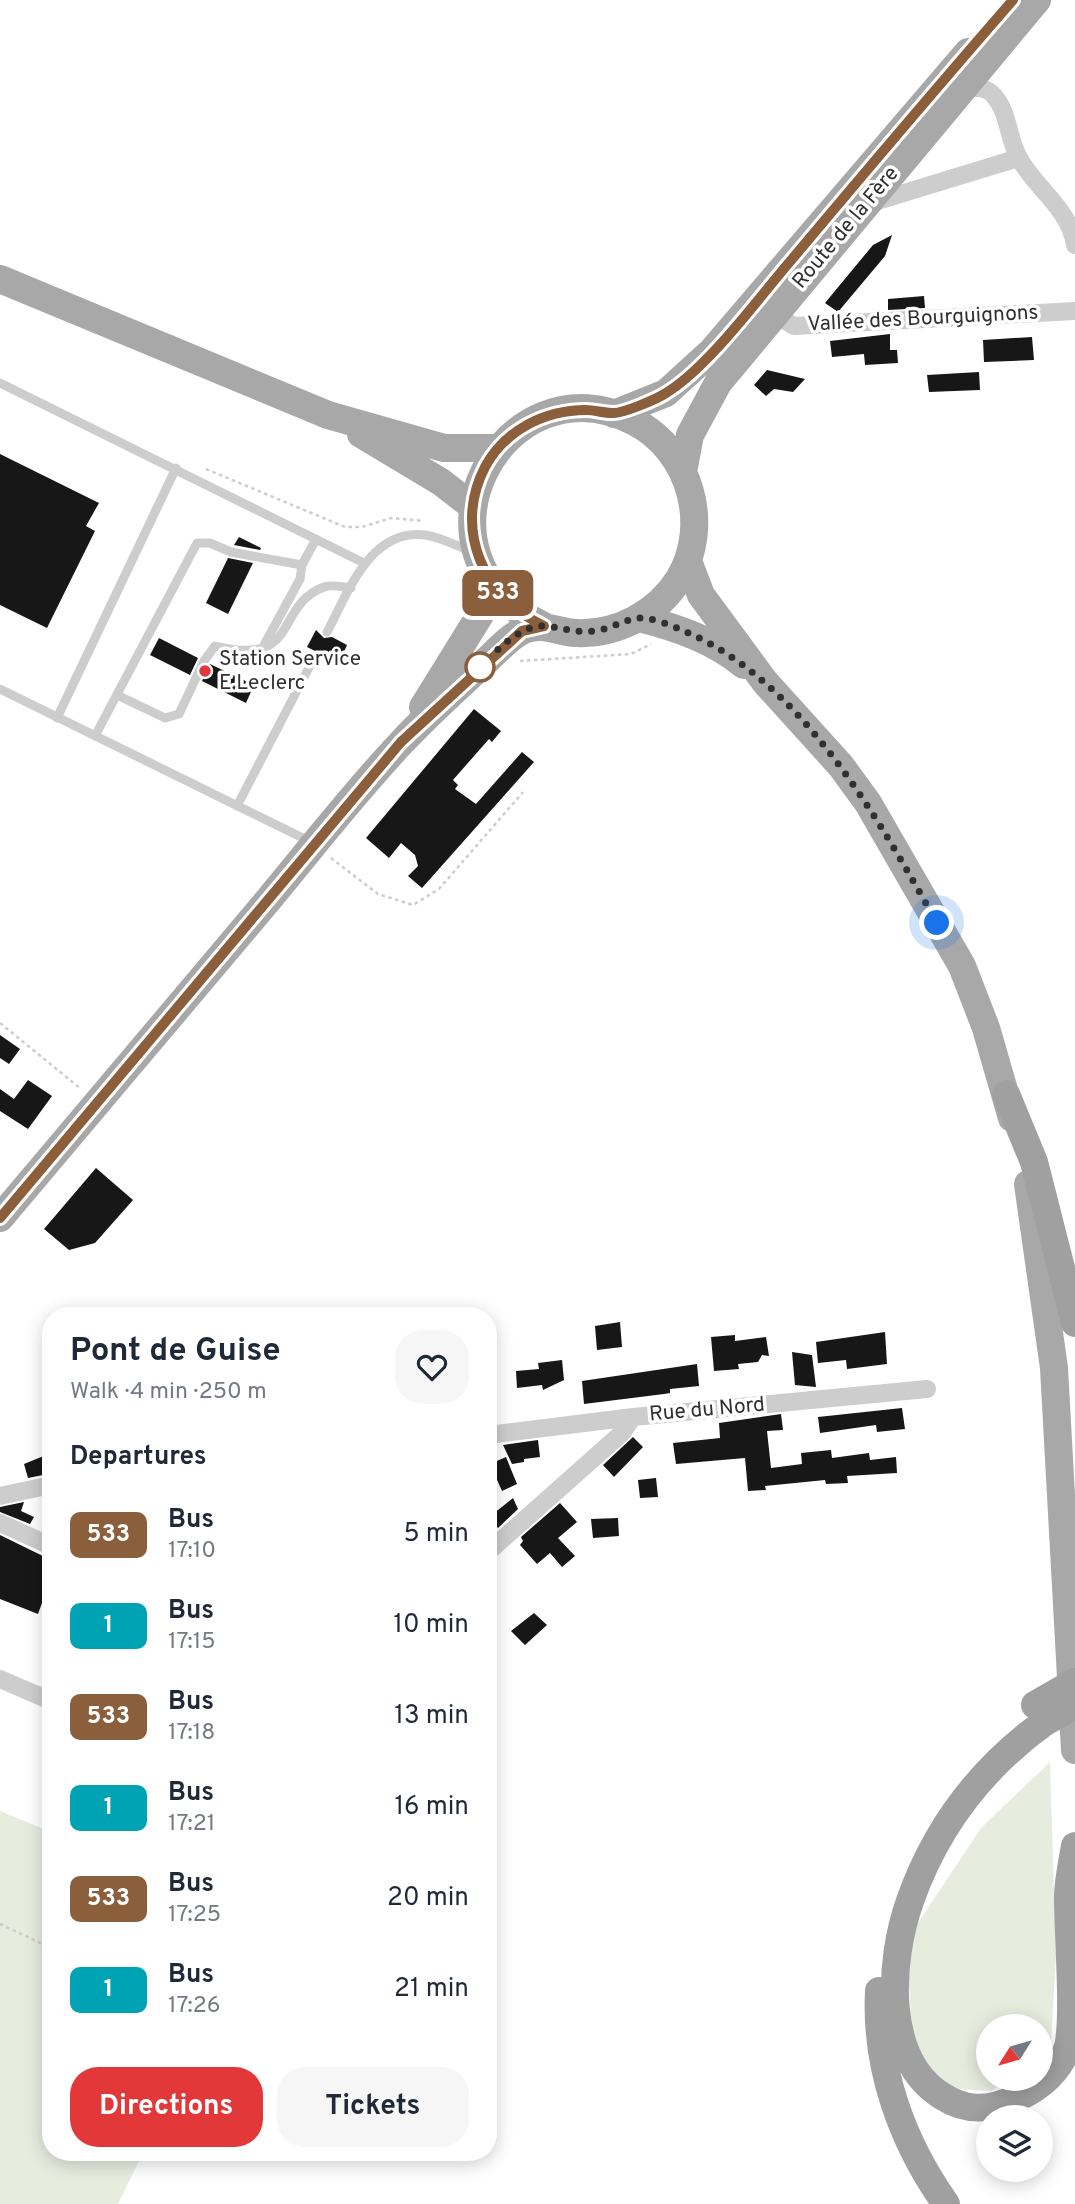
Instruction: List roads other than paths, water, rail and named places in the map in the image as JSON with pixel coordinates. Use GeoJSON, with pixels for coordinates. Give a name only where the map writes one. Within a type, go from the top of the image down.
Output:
{"type":"FeatureCollection","features":[{"type":"Feature","properties":{"kind":"highway"},"geometry":{"type":"LineString","coordinates":[[1006,1094],[1034,1161],[1075,1324]]}},
{"type":"Feature","properties":{"kind":"highway"},"geometry":{"type":"LineString","coordinates":[[1075,1682],[993,1763],[962,1800],[932,1850],[909,1904],[897,1965],[898,2022],[910,2064],[921,2080],[953,2103],[978,2108],[1019,2097],[1044,2081],[1055,2070],[1068,2047],[1071,1975],[1068,1895],[1075,1846]]}},
{"type":"Feature","properties":{"kind":"highway"},"geometry":{"type":"LineString","coordinates":[[946,2204],[917,2161],[903,2129],[883,2061],[879,2000],[887,1914],[904,1865],[936,1804],[983,1748],[1040,1714],[1075,1704]]}},
{"type":"Feature","properties":{"kind":"main road","name":"Route de la Fère"},"geometry":{"type":"LineString","coordinates":[[683,472],[690,435],[702,408],[718,383],[864,206],[1013,0]]}},
{"type":"Feature","properties":{"kind":"main road","name":"Route de la Fère"},"geometry":{"type":"LineString","coordinates":[[614,414],[666,393],[712,351],[949,89],[1037,0]]}},
{"type":"Feature","properties":{"kind":"main road"},"geometry":{"type":"LineString","coordinates":[[0,279],[328,415],[444,448],[498,448]]}},
{"type":"Feature","properties":{"kind":"main road"},"geometry":{"type":"LineString","coordinates":[[589,410],[614,414],[636,422],[655,435],[683,472],[695,516],[688,561],[668,593],[639,618],[609,630],[576,633],[544,626],[512,607],[489,580],[477,554],[472,530],[472,506],[481,476],[498,448],[528,425],[564,411],[589,410]]}},
{"type":"Feature","properties":{"kind":"main road"},"geometry":{"type":"LineString","coordinates":[[328,415],[441,482],[472,506]]}},
{"type":"Feature","properties":{"kind":"main road"},"geometry":{"type":"LineString","coordinates":[[688,561],[701,595],[765,682],[841,766],[868,803],[961,966],[1006,1094],[1033,1210],[1054,1368],[1075,1750]]}},
{"type":"Feature","properties":{"kind":"main road"},"geometry":{"type":"LineString","coordinates":[[0,1219],[401,742],[468,640],[480,615],[489,580]]}},
{"type":"Feature","properties":{"kind":"main road"},"geometry":{"type":"LineString","coordinates":[[639,618],[676,627],[727,652],[765,682]]}},
{"type":"Feature","properties":{"kind":"main road"},"geometry":{"type":"LineString","coordinates":[[401,742],[514,637],[522,631],[544,626]]}},
{"type":"Feature","properties":{"kind":"street"},"geometry":{"type":"LineString","coordinates":[[949,89],[982,88],[995,96],[1018,158],[1057,206],[1074,236],[1075,244]]}},
{"type":"Feature","properties":{"kind":"street"},"geometry":{"type":"LineString","coordinates":[[864,206],[1018,158]]}},
{"type":"Feature","properties":{"kind":"street","name":"Vallée des Bourguignons"},"geometry":{"type":"LineString","coordinates":[[775,315],[794,326],[1075,311]]}},
{"type":"Feature","properties":{"kind":"street","name":"Rue du Nord"},"geometry":{"type":"LineString","coordinates":[[497,1434],[633,1417],[927,1389]]}},
{"type":"Feature","properties":{"kind":"street"},"geometry":{"type":"LineString","coordinates":[[497,1544],[622,1433],[633,1417]]}},
{"type":"Feature","properties":{"kind":"street"},"geometry":{"type":"LineString","coordinates":[[0,1496],[42,1487]]}},
{"type":"Feature","properties":{"kind":"street"},"geometry":{"type":"LineString","coordinates":[[0,1523],[42,1542]]}},
{"type":"Feature","properties":{"kind":"street"},"geometry":{"type":"LineString","coordinates":[[0,1679],[42,1697]]}},
{"type":"Feature","properties":{"kind":"lane"},"geometry":{"type":"LineString","coordinates":[[0,383],[364,563]]}},
{"type":"Feature","properties":{"kind":"lane"},"geometry":{"type":"LineString","coordinates":[[57,718],[176,468]]}},
{"type":"Feature","properties":{"kind":"lane"},"geometry":{"type":"LineString","coordinates":[[327,632],[364,563],[388,543],[413,536],[444,540],[477,554]]}},
{"type":"Feature","properties":{"kind":"lane"},"geometry":{"type":"LineString","coordinates":[[262,649],[300,579],[302,565],[316,539]]}},
{"type":"Feature","properties":{"kind":"lane"},"geometry":{"type":"LineString","coordinates":[[95,736],[197,543],[210,542],[231,552],[302,565]]}},
{"type":"Feature","properties":{"kind":"lane"},"geometry":{"type":"LineString","coordinates":[[117,695],[165,718],[179,714],[204,661],[215,646],[242,652],[262,649],[284,633],[311,594],[326,586],[351,588]]}},
{"type":"Feature","properties":{"kind":"lane"},"geometry":{"type":"LineString","coordinates":[[237,806],[315,656]]}},
{"type":"Feature","properties":{"kind":"lane"},"geometry":{"type":"LineString","coordinates":[[0,689],[315,844]]}},
{"type":"Feature","properties":{"kind":"place","name":"Station Service E.Leclerc"},"geometry":{"type":"Point","coordinates":[205,671]}}]}
